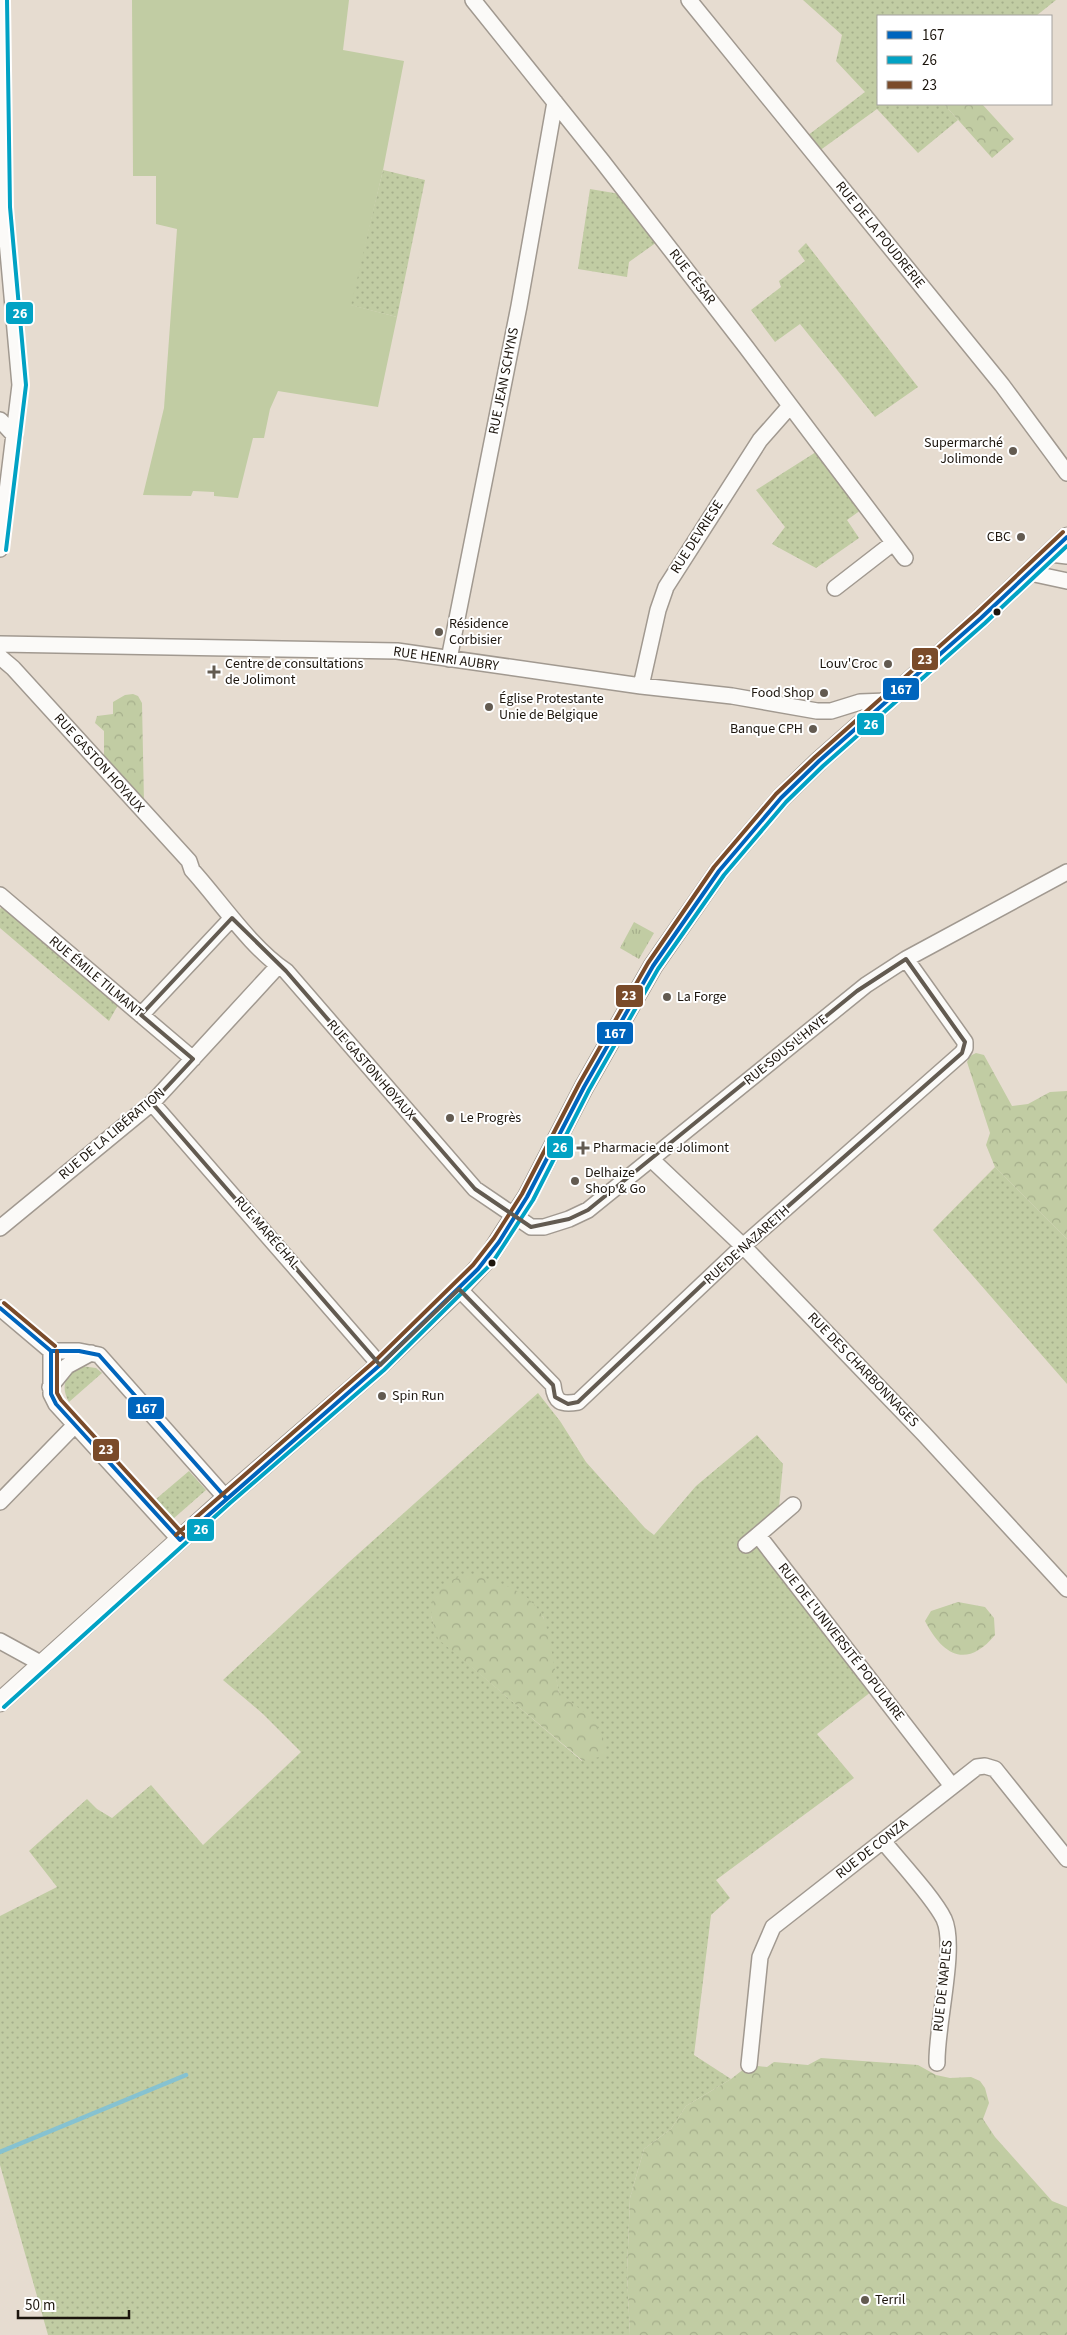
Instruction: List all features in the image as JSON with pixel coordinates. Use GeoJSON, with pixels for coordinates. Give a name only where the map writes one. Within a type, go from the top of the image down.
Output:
{"type":"FeatureCollection","features":[{"type":"Feature","properties":{"kind":"main road"},"geometry":{"type":"LineString","coordinates":[[0,1702],[226,1498],[380,1365],[459,1290],[486,1259],[514,1218],[635,998],[702,895],[781,798],[819,761],[1030,573],[1059,555],[1067,537]]}},
{"type":"Feature","properties":{"kind":"street"},"geometry":{"type":"LineString","coordinates":[[0,550],[20,386],[4,206],[1,0]]}},
{"type":"Feature","properties":{"kind":"street","name":"RUE CÉSAR"},"geometry":{"type":"LineString","coordinates":[[473,0],[555,102],[905,558]]}},
{"type":"Feature","properties":{"kind":"street","name":"RUE DE LA POUDRERIE"},"geometry":{"type":"LineString","coordinates":[[689,0],[1002,385],[1067,473]]}},
{"type":"Feature","properties":{"kind":"street","name":"RUE JEAN SCHYNS"},"geometry":{"type":"LineString","coordinates":[[449,658],[517,316],[555,102]]}},
{"type":"Feature","properties":{"kind":"street","name":"RUE DEVRIESE"},"geometry":{"type":"LineString","coordinates":[[641,686],[658,610],[666,587],[760,440],[790,406]]}},
{"type":"Feature","properties":{"kind":"street"},"geometry":{"type":"LineString","coordinates":[[0,420],[15,436]]}},
{"type":"Feature","properties":{"kind":"street"},"geometry":{"type":"LineString","coordinates":[[835,588],[893,543]]}},
{"type":"Feature","properties":{"kind":"street"},"geometry":{"type":"LineString","coordinates":[[1030,573],[1067,581]]}},
{"type":"Feature","properties":{"kind":"street","name":"RUE HENRI AUBRY"},"geometry":{"type":"LineString","coordinates":[[0,644],[322,648],[397,651],[641,686],[732,696],[817,711],[832,711],[860,702],[887,701]]}},
{"type":"Feature","properties":{"kind":"street","name":"RUE GASTON HOYAUX"},"geometry":{"type":"LineString","coordinates":[[0,658],[19,675],[183,855],[192,870],[232,918],[278,966],[286,971],[475,1189],[514,1218]]}},
{"type":"Feature","properties":{"kind":"street","name":"RUE SOUS L'HAYE"},"geometry":{"type":"LineString","coordinates":[[514,1218],[531,1227],[544,1227],[569,1219],[588,1210],[857,991],[906,959],[1067,872]]}},
{"type":"Feature","properties":{"kind":"street","name":"RUE ÉMILE TILMANT"},"geometry":{"type":"LineString","coordinates":[[0,895],[193,1059]]}},
{"type":"Feature","properties":{"kind":"street"},"geometry":{"type":"LineString","coordinates":[[141,1015],[232,918]]}},
{"type":"Feature","properties":{"kind":"street","name":"RUE DE NAZARETH"},"geometry":{"type":"LineString","coordinates":[[459,1290],[553,1385],[554,1397],[557,1400],[568,1404],[578,1402],[743,1246],[966,1048],[965,1042],[906,959]]}},
{"type":"Feature","properties":{"kind":"street","name":"RUE DE LA LIBÉRATION"},"geometry":{"type":"LineString","coordinates":[[0,1228],[152,1103],[278,966]]}},
{"type":"Feature","properties":{"kind":"street","name":"RUE MARÉCHAL"},"geometry":{"type":"LineString","coordinates":[[152,1103],[380,1365]]}},
{"type":"Feature","properties":{"kind":"street","name":"RUE DES CHARBONNAGES"},"geometry":{"type":"LineString","coordinates":[[652,1159],[743,1246],[924,1434],[1067,1589]]}},
{"type":"Feature","properties":{"kind":"street"},"geometry":{"type":"LineString","coordinates":[[0,1308],[51,1350],[99,1355],[226,1498]]}},
{"type":"Feature","properties":{"kind":"street"},"geometry":{"type":"LineString","coordinates":[[51,1350],[50,1387],[56,1404],[180,1540]]}},
{"type":"Feature","properties":{"kind":"street"},"geometry":{"type":"LineString","coordinates":[[50,1387],[67,1366],[91,1353]]}},
{"type":"Feature","properties":{"kind":"street"},"geometry":{"type":"LineString","coordinates":[[0,1502],[75,1425]]}},
{"type":"Feature","properties":{"kind":"street","name":"RUE DE L'UNIVERSITÉ POPULAIRE"},"geometry":{"type":"LineString","coordinates":[[793,1506],[752,1540],[952,1786]]}},
{"type":"Feature","properties":{"kind":"street"},"geometry":{"type":"LineString","coordinates":[[0,1641],[42,1664]]}},
{"type":"Feature","properties":{"kind":"street","name":"RUE DE CONZA"},"geometry":{"type":"LineString","coordinates":[[749,2065],[760,1956],[773,1927],[977,1767],[985,1766],[995,1769],[1067,1859]]}},
{"type":"Feature","properties":{"kind":"street","name":"RUE DE NAPLES"},"geometry":{"type":"LineString","coordinates":[[883,1841],[939,1911],[949,1933],[937,2042],[937,2063]]}},
{"type":"Feature","properties":{"kind":"highlighted area"},"geometry":{"type":"Polygon","coordinates":[[[232,918],[286,971],[475,1189],[531,1227],[569,1219],[588,1210],[857,991],[906,959],[965,1042],[962,1053],[743,1246],[578,1402],[568,1404],[555,1397],[553,1385],[459,1289],[380,1365],[152,1103],[193,1059],[141,1015],[232,918]]]}},
{"type":"Feature","properties":{"kind":"green space"},"geometry":{"type":"Polygon","coordinates":[[[132,0],[349,0],[343,50],[404,61],[383,170],[351,305],[397,317],[378,407],[278,391],[270,409],[264,438],[253,438],[238,498],[214,496],[214,492],[193,491],[191,496],[143,495],[164,408],[177,229],[156,224],[156,176],[133,176],[132,0]]]}},
{"type":"Feature","properties":{"kind":"green space"},"geometry":{"type":"Polygon","coordinates":[[[803,0],[1056,0],[1037,15],[877,15],[877,105],[945,105],[958,120],[918,153],[877,109],[815,154],[803,139],[865,92],[836,61],[842,35],[803,0]]]}},
{"type":"Feature","properties":{"kind":"green space"},"geometry":{"type":"Polygon","coordinates":[[[945,105],[983,105],[1014,139],[992,158],[945,105]]]}},
{"type":"Feature","properties":{"kind":"green space"},"geometry":{"type":"Polygon","coordinates":[[[383,170],[425,180],[397,317],[350,305],[383,170]]]}},
{"type":"Feature","properties":{"kind":"green space"},"geometry":{"type":"Polygon","coordinates":[[[590,189],[620,194],[657,242],[629,262],[627,277],[578,269],[590,189]]]}},
{"type":"Feature","properties":{"kind":"green space"},"geometry":{"type":"Polygon","coordinates":[[[806,243],[918,387],[875,417],[800,324],[775,342],[751,310],[781,287],[779,281],[805,261],[798,251],[806,243]]]}},
{"type":"Feature","properties":{"kind":"green space"},"geometry":{"type":"Polygon","coordinates":[[[816,452],[861,510],[847,520],[859,538],[816,568],[772,544],[785,527],[756,490],[816,452]]]}},
{"type":"Feature","properties":{"kind":"green space"},"geometry":{"type":"Polygon","coordinates":[[[133,694],[138,696],[142,703],[144,802],[104,761],[104,731],[95,723],[97,716],[113,714],[113,702],[125,695],[133,694]]]}},
{"type":"Feature","properties":{"kind":"green space"},"geometry":{"type":"Polygon","coordinates":[[[3,905],[118,1005],[109,1021],[0,928],[0,909],[3,905]]]}},
{"type":"Feature","properties":{"kind":"green space"},"geometry":{"type":"Polygon","coordinates":[[[634,922],[654,933],[639,959],[620,948],[634,922]]]}},
{"type":"Feature","properties":{"kind":"green space"},"geometry":{"type":"Polygon","coordinates":[[[976,1053],[984,1055],[1012,1106],[1028,1104],[1050,1092],[1067,1091],[1067,1239],[995,1167],[986,1145],[990,1133],[967,1062],[970,1056],[976,1053]]]}},
{"type":"Feature","properties":{"kind":"green space"},"geometry":{"type":"Polygon","coordinates":[[[995,1167],[1067,1239],[1067,1384],[933,1230],[995,1167]]]}},
{"type":"Feature","properties":{"kind":"green space"},"geometry":{"type":"Polygon","coordinates":[[[81,1366],[96,1368],[102,1373],[69,1402],[65,1391],[66,1381],[71,1372],[81,1366]]]}},
{"type":"Feature","properties":{"kind":"green space"},"geometry":{"type":"Polygon","coordinates":[[[538,1393],[560,1421],[586,1462],[645,1528],[654,1535],[696,1486],[757,1435],[783,1464],[778,1518],[758,1535],[876,1688],[817,1734],[854,1778],[716,1880],[730,1898],[711,1915],[694,2055],[731,2079],[686,2106],[671,2129],[644,2149],[630,2198],[627,2273],[630,2335],[48,2335],[0,2165],[0,1916],[57,1887],[29,1851],[87,1799],[97,1809],[112,1818],[151,1785],[203,1845],[301,1752],[263,1714],[223,1680],[348,1563],[538,1393]],[[431,1616],[439,1639],[582,1761],[573,1704],[559,1694],[543,1616],[431,1616]]]}},
{"type":"Feature","properties":{"kind":"green space"},"geometry":{"type":"Polygon","coordinates":[[[189,1471],[206,1490],[173,1519],[156,1499],[189,1471]]]}},
{"type":"Feature","properties":{"kind":"green space"},"geometry":{"type":"Polygon","coordinates":[[[467,1573],[488,1579],[518,1592],[527,1598],[542,1615],[552,1652],[559,1693],[584,1712],[597,1725],[605,1743],[607,1755],[583,1761],[438,1639],[431,1616],[433,1597],[448,1582],[467,1573]]]}},
{"type":"Feature","properties":{"kind":"green space"},"geometry":{"type":"Polygon","coordinates":[[[958,1602],[985,1607],[994,1618],[995,1635],[985,1646],[965,1655],[956,1654],[948,1650],[932,1633],[925,1621],[931,1611],[958,1602]]]}},
{"type":"Feature","properties":{"kind":"green space"},"geometry":{"type":"Polygon","coordinates":[[[821,2058],[918,2065],[936,2075],[950,2078],[971,2077],[980,2081],[985,2088],[989,2103],[983,2119],[995,2137],[1052,2201],[1067,2207],[1067,2335],[630,2335],[627,2273],[630,2198],[644,2149],[671,2129],[686,2106],[731,2079],[749,2065],[767,2067],[774,2062],[808,2065],[821,2058]]]}},
{"type":"Feature","properties":{"kind":"waterway"},"geometry":{"type":"LineString","coordinates":[[0,2152],[186,2075]]}},
{"type":"Feature","properties":{"kind":"transit line","name":"26"},"geometry":{"type":"LineString","coordinates":[[6,550],[26,385],[10,207],[7,0]]}},
{"type":"Feature","properties":{"kind":"transit line","name":"23"},"geometry":{"type":"LineString","coordinates":[[176,1535],[376,1360],[473,1265],[494,1238],[522,1194],[579,1084],[648,963],[714,867],[776,794],[977,613],[1063,532]]}},
{"type":"Feature","properties":{"kind":"transit line","name":"167"},"geometry":{"type":"LineString","coordinates":[[180,1540],[380,1365],[478,1269],[499,1242],[527,1197],[584,1087],[653,966],[719,871],[781,798],[819,761],[981,618],[1067,537]]}},
{"type":"Feature","properties":{"kind":"transit line","name":"26"},"geometry":{"type":"LineString","coordinates":[[4,1707],[230,1503],[384,1370],[492,1263],[533,1200],[589,1090],[658,969],[724,875],[786,802],[823,766],[985,623],[1067,546]]}},
{"type":"Feature","properties":{"kind":"transit line","name":"23"},"geometry":{"type":"LineString","coordinates":[[4,1303],[55,1346]]}},
{"type":"Feature","properties":{"kind":"transit line","name":"167"},"geometry":{"type":"LineString","coordinates":[[0,1308],[51,1351]]}},
{"type":"Feature","properties":{"kind":"transit line","name":"167"},"geometry":{"type":"LineString","coordinates":[[51,1351],[79,1351],[99,1355],[226,1498]]}},
{"type":"Feature","properties":{"kind":"transit line","name":"167"},"geometry":{"type":"LineString","coordinates":[[51,1351],[51,1394],[56,1404],[180,1540]]}},
{"type":"Feature","properties":{"kind":"transit line","name":"23"},"geometry":{"type":"LineString","coordinates":[[57,1351],[57,1393],[61,1400],[185,1536]]}},
{"type":"Feature","properties":{"kind":"place","name":"Supermarché Jolimonde"},"geometry":{"type":"Point","coordinates":[1013,451]}},
{"type":"Feature","properties":{"kind":"place","name":"CBC"},"geometry":{"type":"Point","coordinates":[1021,537]}},
{"type":"Feature","properties":{"kind":"place","name":"Résidence Corbisier"},"geometry":{"type":"Point","coordinates":[439,632]}},
{"type":"Feature","properties":{"kind":"place","name":"Louv'Croc"},"geometry":{"type":"Point","coordinates":[888,664]}},
{"type":"Feature","properties":{"kind":"place","name":"Centre de consultations de Jolimont"},"geometry":{"type":"Point","coordinates":[214,672]}},
{"type":"Feature","properties":{"kind":"place","name":"Food Shop"},"geometry":{"type":"Point","coordinates":[824,693]}},
{"type":"Feature","properties":{"kind":"place","name":"Église Protestante Unie de Belgique"},"geometry":{"type":"Point","coordinates":[489,707]}},
{"type":"Feature","properties":{"kind":"place","name":"Banque CPH"},"geometry":{"type":"Point","coordinates":[813,729]}},
{"type":"Feature","properties":{"kind":"place","name":"La Forge"},"geometry":{"type":"Point","coordinates":[667,997]}},
{"type":"Feature","properties":{"kind":"place","name":"Le Progrès"},"geometry":{"type":"Point","coordinates":[450,1118]}},
{"type":"Feature","properties":{"kind":"place","name":"Pharmacie de Jolimont"},"geometry":{"type":"Point","coordinates":[583,1148]}},
{"type":"Feature","properties":{"kind":"place","name":"Delhaize Shop & Go"},"geometry":{"type":"Point","coordinates":[575,1181]}},
{"type":"Feature","properties":{"kind":"place","name":"Spin Run"},"geometry":{"type":"Point","coordinates":[382,1396]}},
{"type":"Feature","properties":{"kind":"place","name":"Terril"},"geometry":{"type":"Point","coordinates":[865,2300]}}]}
